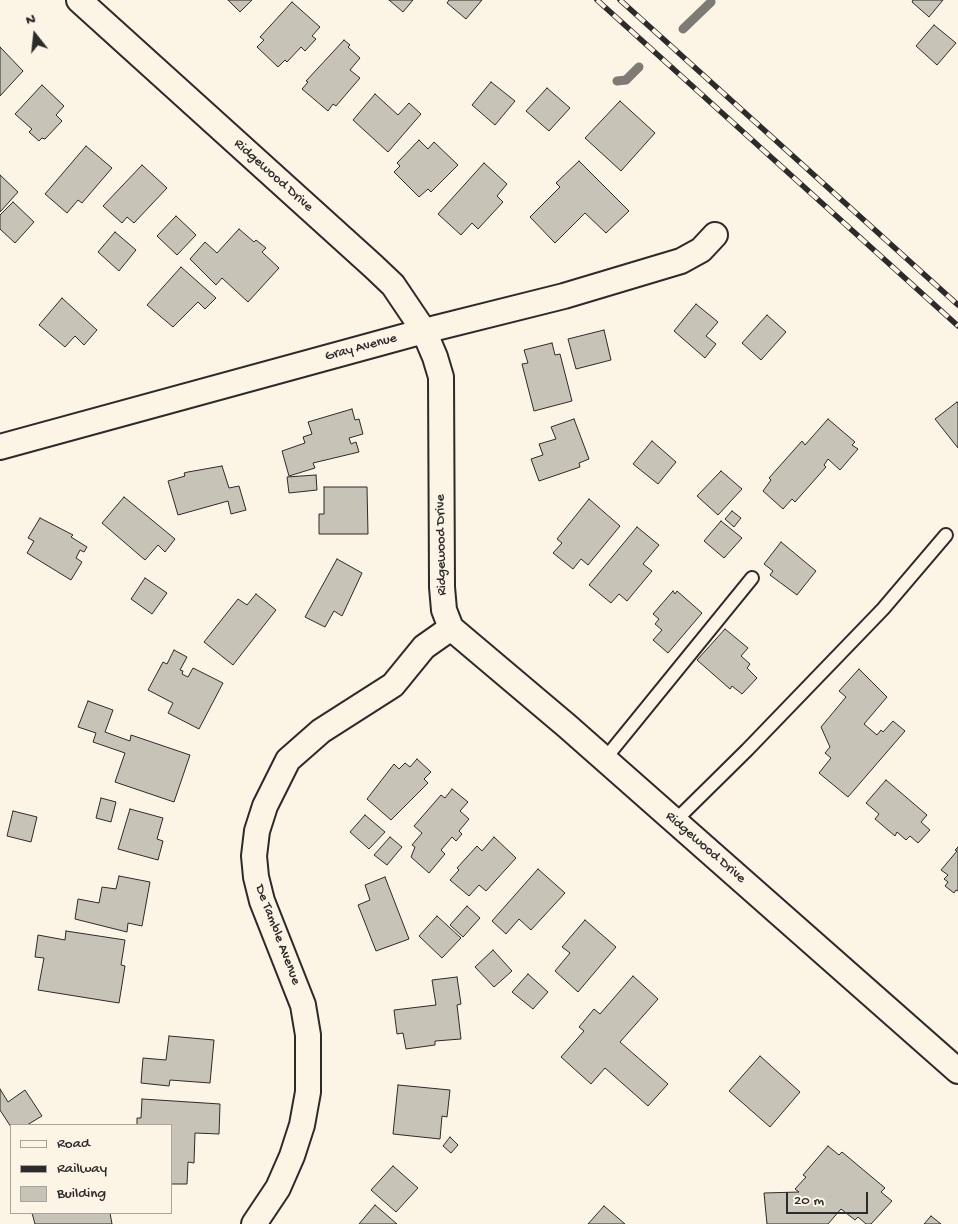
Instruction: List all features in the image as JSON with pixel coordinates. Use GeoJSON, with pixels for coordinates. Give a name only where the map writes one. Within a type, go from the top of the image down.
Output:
{"type":"FeatureCollection","features":[{"type":"Feature","properties":{"kind":"street","name":"Ridgewood Drive"},"geometry":{"type":"LineString","coordinates":[[79,0],[393,285],[424,331],[441,377],[442,587],[444,610],[451,628],[675,821],[958,1071]]}},
{"type":"Feature","properties":{"kind":"street","name":"Gray Avenue"},"geometry":{"type":"LineString","coordinates":[[0,447],[424,331],[564,296],[681,261],[701,250],[715,235]]}},
{"type":"Feature","properties":{"kind":"street","name":"De Tamble Avenue"},"geometry":{"type":"LineString","coordinates":[[254,1224],[278,1188],[292,1156],[302,1125],[308,1092],[308,1035],[303,1004],[262,901],[256,877],[254,856],[256,830],[265,806],[288,760],[321,731],[393,685],[424,647],[451,628]]}},
{"type":"Feature","properties":{"kind":"lane"},"geometry":{"type":"LineString","coordinates":[[675,821],[747,750],[883,609],[946,535]]}},
{"type":"Feature","properties":{"kind":"lane"},"geometry":{"type":"LineString","coordinates":[[604,760],[752,578]]}},
{"type":"Feature","properties":{"kind":"building"},"geometry":{"type":"Polygon","coordinates":[[[228,0],[252,0],[240,12],[228,0]]]}},
{"type":"Feature","properties":{"kind":"building"},"geometry":{"type":"Polygon","coordinates":[[[389,0],[413,0],[403,12],[389,0]]]}},
{"type":"Feature","properties":{"kind":"building"},"geometry":{"type":"Polygon","coordinates":[[[449,0],[482,0],[466,19],[447,3],[449,0]]]}},
{"type":"Feature","properties":{"kind":"building"},"geometry":{"type":"Polygon","coordinates":[[[913,0],[943,0],[929,17],[912,2],[913,0]]]}},
{"type":"Feature","properties":{"kind":"building"},"geometry":{"type":"Polygon","coordinates":[[[292,2],[320,27],[312,36],[316,39],[305,51],[301,47],[287,62],[285,60],[278,67],[257,47],[264,40],[260,37],[292,2]]]}},
{"type":"Feature","properties":{"kind":"building"},"geometry":{"type":"Polygon","coordinates":[[[934,25],[956,43],[937,65],[916,46],[934,25]]]}},
{"type":"Feature","properties":{"kind":"building"},"geometry":{"type":"Polygon","coordinates":[[[344,40],[350,45],[348,47],[360,58],[350,70],[360,78],[336,106],[333,104],[328,111],[302,89],[308,82],[306,81],[344,40]]]}},
{"type":"Feature","properties":{"kind":"building"},"geometry":{"type":"Polygon","coordinates":[[[0,47],[23,71],[0,96],[0,47]]]}},
{"type":"Feature","properties":{"kind":"building"},"geometry":{"type":"Polygon","coordinates":[[[491,82],[515,101],[495,125],[472,105],[491,82]]]}},
{"type":"Feature","properties":{"kind":"building"},"geometry":{"type":"Polygon","coordinates":[[[42,85],[64,106],[56,115],[62,121],[45,139],[42,138],[39,141],[29,132],[32,129],[15,114],[42,85]]]}},
{"type":"Feature","properties":{"kind":"building"},"geometry":{"type":"Polygon","coordinates":[[[547,88],[570,108],[549,131],[526,111],[547,88]]]}},
{"type":"Feature","properties":{"kind":"building"},"geometry":{"type":"Polygon","coordinates":[[[375,94],[398,115],[409,103],[421,114],[388,152],[353,120],[375,94]]]}},
{"type":"Feature","properties":{"kind":"building"},"geometry":{"type":"Polygon","coordinates":[[[620,101],[655,133],[621,171],[585,138],[620,101]]]}},
{"type":"Feature","properties":{"kind":"building"},"geometry":{"type":"Polygon","coordinates":[[[419,140],[428,149],[434,142],[458,165],[431,192],[428,189],[419,197],[394,172],[400,166],[397,163],[419,140]]]}},
{"type":"Feature","properties":{"kind":"building"},"geometry":{"type":"Polygon","coordinates":[[[86,146],[112,168],[82,203],[78,200],[67,213],[45,194],[86,146]]]}},
{"type":"Feature","properties":{"kind":"building"},"geometry":{"type":"Polygon","coordinates":[[[579,161],[629,211],[606,233],[585,213],[555,243],[530,217],[560,187],[556,183],[579,161]]]}},
{"type":"Feature","properties":{"kind":"building"},"geometry":{"type":"Polygon","coordinates":[[[484,163],[507,184],[497,196],[503,202],[478,229],[472,223],[461,235],[438,214],[484,163]]]}},
{"type":"Feature","properties":{"kind":"building"},"geometry":{"type":"Polygon","coordinates":[[[142,165],[167,188],[134,223],[127,217],[122,223],[103,206],[142,165]]]}},
{"type":"Feature","properties":{"kind":"building"},"geometry":{"type":"Polygon","coordinates":[[[0,175],[18,192],[0,212],[0,175]]]}},
{"type":"Feature","properties":{"kind":"building"},"geometry":{"type":"Polygon","coordinates":[[[13,202],[34,222],[15,243],[0,229],[0,215],[13,202]]]}},
{"type":"Feature","properties":{"kind":"building"},"geometry":{"type":"Polygon","coordinates":[[[176,216],[196,235],[177,255],[157,236],[176,216]]]}},
{"type":"Feature","properties":{"kind":"building"},"geometry":{"type":"Polygon","coordinates":[[[239,229],[254,242],[256,240],[266,248],[262,252],[279,268],[248,302],[222,278],[216,285],[190,259],[205,242],[217,253],[239,229]]]}},
{"type":"Feature","properties":{"kind":"building"},"geometry":{"type":"Polygon","coordinates":[[[115,232],[136,250],[119,271],[98,252],[115,232]]]}},
{"type":"Feature","properties":{"kind":"building"},"geometry":{"type":"Polygon","coordinates":[[[181,267],[216,298],[205,309],[198,302],[173,327],[147,305],[181,267]]]}},
{"type":"Feature","properties":{"kind":"building"},"geometry":{"type":"Polygon","coordinates":[[[62,298],[97,330],[84,345],[75,336],[65,347],[39,325],[62,298]]]}},
{"type":"Feature","properties":{"kind":"building"},"geometry":{"type":"Polygon","coordinates":[[[696,304],[718,322],[706,336],[716,344],[705,358],[674,331],[696,304]]]}},
{"type":"Feature","properties":{"kind":"building"},"geometry":{"type":"Polygon","coordinates":[[[767,315],[786,332],[761,360],[742,343],[767,315]]]}},
{"type":"Feature","properties":{"kind":"building"},"geometry":{"type":"Polygon","coordinates":[[[604,330],[611,360],[576,369],[568,339],[604,330]]]}},
{"type":"Feature","properties":{"kind":"building"},"geometry":{"type":"Polygon","coordinates":[[[552,343],[555,355],[560,354],[572,401],[534,411],[522,364],[528,363],[524,350],[552,343]]]}},
{"type":"Feature","properties":{"kind":"building"},"geometry":{"type":"Polygon","coordinates":[[[958,403],[958,448],[935,419],[958,403]]]}},
{"type":"Feature","properties":{"kind":"building"},"geometry":{"type":"Polygon","coordinates":[[[352,409],[355,420],[359,419],[363,434],[349,438],[351,444],[356,442],[359,452],[313,463],[315,468],[289,476],[282,451],[305,443],[303,437],[312,434],[308,422],[352,409]]]}},
{"type":"Feature","properties":{"kind":"building"},"geometry":{"type":"Polygon","coordinates":[[[574,419],[589,459],[579,463],[580,467],[539,481],[531,459],[543,455],[539,444],[556,439],[551,427],[574,419]]]}},
{"type":"Feature","properties":{"kind":"building"},"geometry":{"type":"Polygon","coordinates":[[[828,419],[855,442],[852,445],[858,449],[840,470],[828,459],[824,465],[826,467],[795,502],[792,499],[783,509],[763,491],[771,480],[769,478],[802,441],[805,445],[828,419]]]}},
{"type":"Feature","properties":{"kind":"building"},"geometry":{"type":"Polygon","coordinates":[[[652,441],[676,462],[658,484],[633,464],[652,441]]]}},
{"type":"Feature","properties":{"kind":"building"},"geometry":{"type":"Polygon","coordinates":[[[222,466],[229,488],[239,486],[246,510],[231,514],[228,501],[178,515],[168,481],[185,476],[184,473],[222,466]]]}},
{"type":"Feature","properties":{"kind":"building"},"geometry":{"type":"Polygon","coordinates":[[[721,471],[742,489],[718,515],[697,496],[721,471]]]}},
{"type":"Feature","properties":{"kind":"building"},"geometry":{"type":"Polygon","coordinates":[[[316,475],[317,490],[289,493],[287,477],[316,475]]]}},
{"type":"Feature","properties":{"kind":"building"},"geometry":{"type":"Polygon","coordinates":[[[324,487],[367,487],[368,534],[319,534],[319,514],[324,514],[324,487]]]}},
{"type":"Feature","properties":{"kind":"building"},"geometry":{"type":"Polygon","coordinates":[[[124,497],[175,539],[165,552],[158,545],[145,560],[102,523],[124,497]]]}},
{"type":"Feature","properties":{"kind":"building"},"geometry":{"type":"Polygon","coordinates":[[[589,499],[620,526],[588,565],[581,559],[573,569],[553,553],[562,543],[557,539],[589,499]]]}},
{"type":"Feature","properties":{"kind":"building"},"geometry":{"type":"Polygon","coordinates":[[[732,511],[741,518],[734,527],[725,519],[732,511]]]}},
{"type":"Feature","properties":{"kind":"building"},"geometry":{"type":"Polygon","coordinates":[[[40,518],[73,535],[71,537],[87,547],[84,552],[80,550],[76,558],[82,562],[71,580],[27,553],[34,541],[28,538],[40,518]]]}},
{"type":"Feature","properties":{"kind":"building"},"geometry":{"type":"Polygon","coordinates":[[[721,521],[742,538],[724,558],[704,541],[721,521]]]}},
{"type":"Feature","properties":{"kind":"building"},"geometry":{"type":"Polygon","coordinates":[[[637,527],[659,545],[643,564],[652,571],[627,601],[619,594],[611,603],[589,585],[637,527]]]}},
{"type":"Feature","properties":{"kind":"building"},"geometry":{"type":"Polygon","coordinates":[[[781,542],[816,571],[797,595],[770,575],[773,571],[764,564],[781,542]]]}},
{"type":"Feature","properties":{"kind":"building"},"geometry":{"type":"Polygon","coordinates":[[[337,559],[362,573],[342,616],[334,611],[325,627],[305,617],[337,559]]]}},
{"type":"Feature","properties":{"kind":"building"},"geometry":{"type":"Polygon","coordinates":[[[145,578],[167,593],[152,614],[131,599],[145,578]]]}},
{"type":"Feature","properties":{"kind":"building"},"geometry":{"type":"Polygon","coordinates":[[[673,591],[675,594],[677,591],[702,613],[668,653],[653,640],[662,630],[655,624],[659,619],[653,614],[673,591]]]}},
{"type":"Feature","properties":{"kind":"building"},"geometry":{"type":"Polygon","coordinates":[[[256,594],[276,610],[233,665],[204,642],[238,599],[247,605],[256,594]]]}},
{"type":"Feature","properties":{"kind":"building"},"geometry":{"type":"Polygon","coordinates":[[[725,629],[748,648],[741,656],[750,664],[747,668],[757,678],[742,694],[732,686],[730,689],[697,660],[725,629]]]}},
{"type":"Feature","properties":{"kind":"building"},"geometry":{"type":"Polygon","coordinates":[[[174,650],[187,657],[180,670],[183,671],[182,674],[188,677],[193,668],[223,683],[199,729],[168,713],[173,703],[148,690],[163,662],[167,664],[174,650]]]}},
{"type":"Feature","properties":{"kind":"building"},"geometry":{"type":"Polygon","coordinates":[[[859,669],[887,697],[864,724],[877,735],[881,730],[883,732],[893,721],[905,731],[848,797],[819,773],[831,758],[825,753],[830,747],[821,727],[846,697],[839,691],[859,669]]]}},
{"type":"Feature","properties":{"kind":"building"},"geometry":{"type":"Polygon","coordinates":[[[88,701],[113,710],[105,732],[130,741],[131,735],[190,755],[174,802],[115,782],[125,753],[93,742],[96,733],[78,727],[88,701]]]}},
{"type":"Feature","properties":{"kind":"building"},"geometry":{"type":"Polygon","coordinates":[[[417,759],[431,772],[424,779],[428,783],[391,820],[367,799],[394,764],[399,769],[405,763],[410,767],[417,759]]]}},
{"type":"Feature","properties":{"kind":"building"},"geometry":{"type":"Polygon","coordinates":[[[886,780],[927,815],[921,822],[930,830],[918,843],[910,836],[906,840],[897,832],[895,836],[875,819],[879,814],[866,803],[886,780]]]}},
{"type":"Feature","properties":{"kind":"building"},"geometry":{"type":"Polygon","coordinates":[[[452,789],[468,802],[460,811],[469,819],[459,831],[462,834],[456,841],[452,837],[441,850],[445,854],[429,873],[411,857],[415,847],[412,845],[422,833],[414,826],[441,795],[445,798],[452,789]]]}},
{"type":"Feature","properties":{"kind":"building"},"geometry":{"type":"Polygon","coordinates":[[[101,798],[116,802],[111,822],[96,818],[101,798]]]}},
{"type":"Feature","properties":{"kind":"building"},"geometry":{"type":"Polygon","coordinates":[[[130,809],[163,818],[157,839],[163,841],[158,860],[118,849],[130,809]]]}},
{"type":"Feature","properties":{"kind":"building"},"geometry":{"type":"Polygon","coordinates":[[[13,811],[37,817],[31,842],[7,836],[13,811]]]}},
{"type":"Feature","properties":{"kind":"building"},"geometry":{"type":"Polygon","coordinates":[[[365,815],[385,832],[369,849],[350,832],[365,815]]]}},
{"type":"Feature","properties":{"kind":"building"},"geometry":{"type":"Polygon","coordinates":[[[390,837],[402,847],[387,865],[374,855],[390,837]]]}},
{"type":"Feature","properties":{"kind":"building"},"geometry":{"type":"Polygon","coordinates":[[[494,837],[516,858],[486,891],[479,885],[469,896],[450,880],[459,870],[457,868],[477,846],[482,851],[494,837]]]}},
{"type":"Feature","properties":{"kind":"building"},"geometry":{"type":"Polygon","coordinates":[[[958,847],[958,891],[956,890],[954,893],[945,886],[948,882],[944,879],[948,875],[941,870],[957,851],[955,850],[958,847]]]}},
{"type":"Feature","properties":{"kind":"building"},"geometry":{"type":"Polygon","coordinates":[[[538,869],[565,893],[531,930],[519,919],[506,934],[492,921],[538,869]]]}},
{"type":"Feature","properties":{"kind":"building"},"geometry":{"type":"Polygon","coordinates":[[[119,876],[150,882],[142,926],[128,923],[127,932],[75,919],[78,899],[99,903],[102,887],[116,889],[119,876]]]}},
{"type":"Feature","properties":{"kind":"building"},"geometry":{"type":"Polygon","coordinates":[[[385,877],[409,939],[376,951],[358,905],[370,900],[365,885],[385,877]]]}},
{"type":"Feature","properties":{"kind":"building"},"geometry":{"type":"Polygon","coordinates":[[[467,906],[480,918],[463,937],[450,925],[467,906]]]}},
{"type":"Feature","properties":{"kind":"building"},"geometry":{"type":"Polygon","coordinates":[[[437,916],[461,938],[442,958],[419,936],[437,916]]]}},
{"type":"Feature","properties":{"kind":"building"},"geometry":{"type":"Polygon","coordinates":[[[585,920],[616,947],[578,992],[555,971],[570,953],[562,947],[585,920]]]}},
{"type":"Feature","properties":{"kind":"building"},"geometry":{"type":"Polygon","coordinates":[[[66,931],[125,940],[121,965],[125,966],[119,1003],[38,990],[44,958],[35,957],[38,935],[65,940],[66,931]]]}},
{"type":"Feature","properties":{"kind":"building"},"geometry":{"type":"Polygon","coordinates":[[[493,950],[512,971],[494,987],[475,967],[493,950]]]}},
{"type":"Feature","properties":{"kind":"building"},"geometry":{"type":"Polygon","coordinates":[[[528,974],[548,992],[533,1009],[512,992],[528,974]]]}},
{"type":"Feature","properties":{"kind":"building"},"geometry":{"type":"Polygon","coordinates":[[[633,976],[658,999],[620,1042],[668,1084],[648,1106],[605,1068],[591,1084],[561,1057],[584,1031],[579,1027],[594,1009],[600,1014],[633,976]]]}},
{"type":"Feature","properties":{"kind":"building"},"geometry":{"type":"Polygon","coordinates":[[[457,977],[461,1004],[457,1005],[461,1039],[435,1041],[435,1045],[406,1049],[403,1033],[397,1034],[394,1010],[436,1005],[432,980],[457,977]]]}},
{"type":"Feature","properties":{"kind":"building"},"geometry":{"type":"Polygon","coordinates":[[[169,1036],[214,1040],[210,1083],[170,1080],[169,1086],[141,1083],[143,1058],[166,1060],[169,1036]]]}},
{"type":"Feature","properties":{"kind":"building"},"geometry":{"type":"Polygon","coordinates":[[[760,1056],[800,1092],[770,1127],[729,1091],[760,1056]]]}},
{"type":"Feature","properties":{"kind":"building"},"geometry":{"type":"Polygon","coordinates":[[[398,1085],[450,1090],[447,1117],[442,1116],[440,1139],[393,1134],[398,1085]]]}},
{"type":"Feature","properties":{"kind":"building"},"geometry":{"type":"Polygon","coordinates":[[[0,1089],[8,1102],[25,1090],[42,1116],[29,1124],[10,1125],[0,1110],[0,1089]]]}},
{"type":"Feature","properties":{"kind":"building"},"geometry":{"type":"Polygon","coordinates":[[[142,1099],[220,1104],[219,1134],[195,1133],[194,1163],[188,1162],[187,1184],[172,1184],[172,1124],[137,1124],[137,1118],[141,1118],[142,1099]]]}},
{"type":"Feature","properties":{"kind":"building"},"geometry":{"type":"Polygon","coordinates":[[[450,1137],[458,1145],[451,1153],[443,1146],[450,1137]]]}},
{"type":"Feature","properties":{"kind":"building"},"geometry":{"type":"Polygon","coordinates":[[[828,1146],[839,1155],[842,1152],[885,1188],[881,1192],[892,1201],[871,1224],[866,1224],[858,1217],[855,1220],[841,1209],[828,1224],[767,1224],[764,1193],[799,1192],[795,1189],[806,1177],[803,1175],[828,1146]]]}},
{"type":"Feature","properties":{"kind":"building"},"geometry":{"type":"Polygon","coordinates":[[[393,1166],[418,1188],[396,1212],[371,1190],[393,1166]]]}},
{"type":"Feature","properties":{"kind":"building"},"geometry":{"type":"Polygon","coordinates":[[[375,1205],[397,1224],[359,1224],[375,1205]]]}},
{"type":"Feature","properties":{"kind":"building"},"geometry":{"type":"Polygon","coordinates":[[[604,1206],[625,1224],[588,1224],[604,1206]]]}},
{"type":"Feature","properties":{"kind":"building"},"geometry":{"type":"Polygon","coordinates":[[[32,1214],[110,1214],[112,1224],[35,1224],[32,1214]]]}},
{"type":"Feature","properties":{"kind":"building"},"geometry":{"type":"Polygon","coordinates":[[[931,1216],[941,1224],[924,1224],[931,1216]]]}},
{"type":"Feature","properties":{"kind":"waterway"},"geometry":{"type":"LineString","coordinates":[[683,29],[711,2]]}},
{"type":"Feature","properties":{"kind":"waterway"},"geometry":{"type":"LineString","coordinates":[[617,81],[626,80],[639,67]]}},
{"type":"Feature","properties":{"kind":"railway"},"geometry":{"type":"LineString","coordinates":[[597,0],[958,326]]}},
{"type":"Feature","properties":{"kind":"railway"},"geometry":{"type":"LineString","coordinates":[[620,0],[958,305]]}}]}
